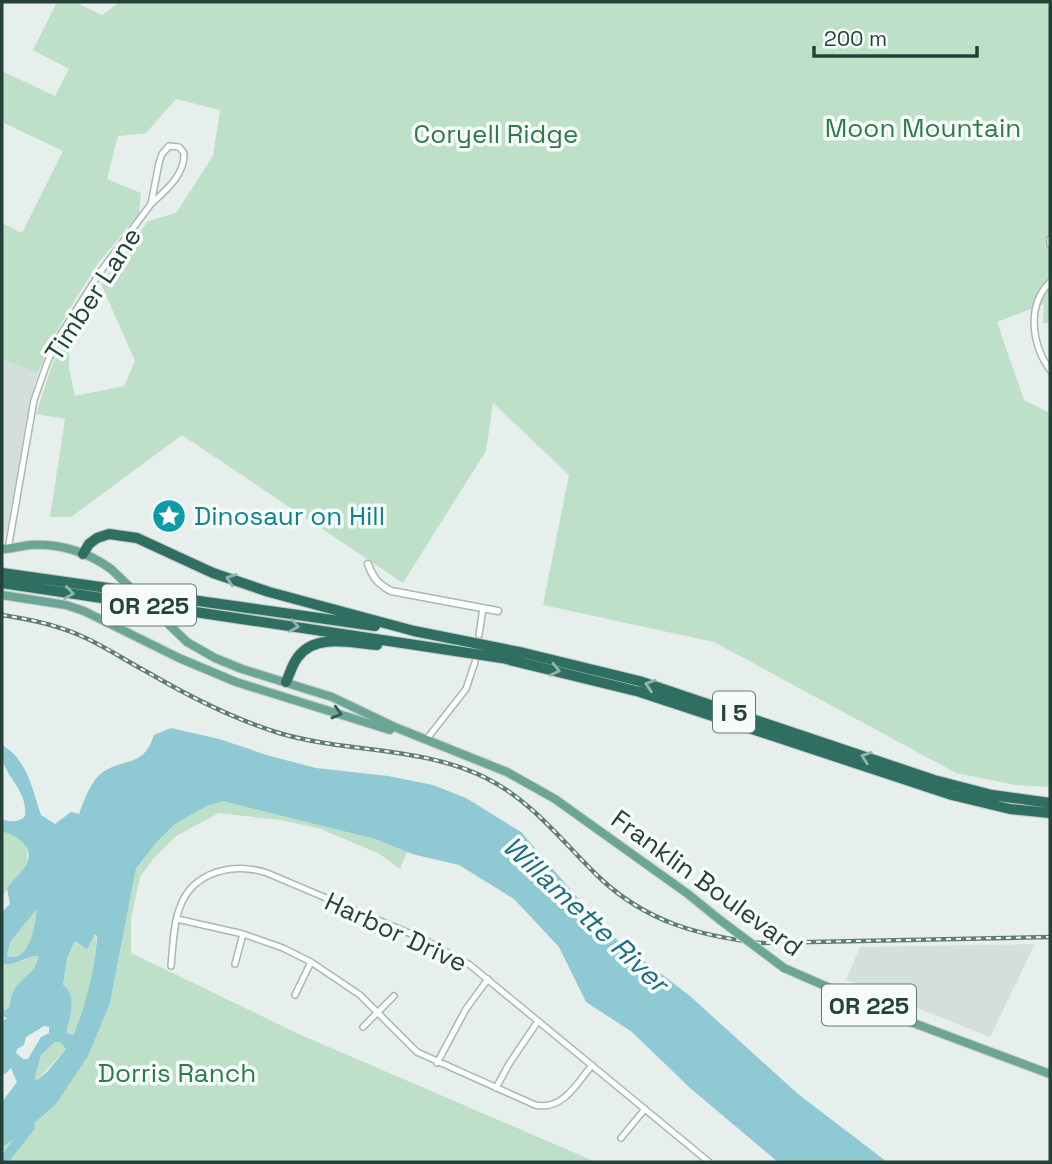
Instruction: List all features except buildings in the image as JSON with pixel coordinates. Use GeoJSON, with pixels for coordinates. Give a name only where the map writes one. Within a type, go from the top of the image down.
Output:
{"type":"FeatureCollection","features":[{"type":"Feature","properties":{"kind":"highway"},"geometry":{"type":"LineString","coordinates":[[83,554],[97,538],[109,534],[123,534],[213,573],[269,592],[414,631]]}},
{"type":"Feature","properties":{"kind":"highway","name":"I 5"},"geometry":{"type":"LineString","coordinates":[[2,573],[414,631],[524,653],[639,681],[934,780],[992,795],[1050,803]]}},
{"type":"Feature","properties":{"kind":"highway","name":"I 5"},"geometry":{"type":"LineString","coordinates":[[2,583],[464,652],[537,666],[640,692],[952,795],[1010,809],[1050,813]]}},
{"type":"Feature","properties":{"kind":"highway"},"geometry":{"type":"LineString","coordinates":[[286,682],[296,658],[304,650],[323,642],[341,641],[464,652]]}},
{"type":"Feature","properties":{"kind":"main road","name":"OR 225"},"geometry":{"type":"LineString","coordinates":[[5,549],[48,545],[67,548],[100,560],[187,642],[242,669],[286,682]]}},
{"type":"Feature","properties":{"kind":"main road","name":"Franklin Boulevard"},"geometry":{"type":"LineString","coordinates":[[2,595],[66,605],[84,611],[179,658],[236,682],[426,740],[493,765],[544,792],[688,894],[784,968],[892,1015],[1050,1074]]}},
{"type":"Feature","properties":{"kind":"main road","name":"Franklin Boulevard"},"geometry":{"type":"LineString","coordinates":[[286,682],[332,697],[426,740]]}},
{"type":"Feature","properties":{"kind":"main road"},"geometry":{"type":"LineString","coordinates":[[272,694],[280,692],[286,682]]}},
{"type":"Feature","properties":{"kind":"street","name":"Timber Lane"},"geometry":{"type":"LineString","coordinates":[[5,549],[34,400],[47,363],[59,337],[101,271],[150,204],[172,184],[182,169],[184,153],[179,147],[169,146],[162,154],[150,204]]}},
{"type":"Feature","properties":{"kind":"street"},"geometry":{"type":"LineString","coordinates":[[1050,282],[1035,311],[1034,324],[1040,351],[1050,370]]}},
{"type":"Feature","properties":{"kind":"street"},"geometry":{"type":"LineString","coordinates":[[368,564],[380,586],[391,591],[498,611]]}},
{"type":"Feature","properties":{"kind":"street"},"geometry":{"type":"LineString","coordinates":[[479,635],[483,608]]}},
{"type":"Feature","properties":{"kind":"street"},"geometry":{"type":"LineString","coordinates":[[426,740],[466,689],[475,662]]}},
{"type":"Feature","properties":{"kind":"street","name":"Harbor Drive"},"geometry":{"type":"LineString","coordinates":[[171,967],[180,905],[188,892],[212,873],[227,869],[254,869],[445,950],[488,979],[709,1162]]}},
{"type":"Feature","properties":{"kind":"street"},"geometry":{"type":"LineString","coordinates":[[177,919],[243,934],[283,948],[311,962],[348,985],[407,1044],[437,1063],[535,1105],[550,1106],[566,1097],[592,1065]]}},
{"type":"Feature","properties":{"kind":"street"},"geometry":{"type":"LineString","coordinates":[[235,964],[243,934]]}},
{"type":"Feature","properties":{"kind":"street"},"geometry":{"type":"LineString","coordinates":[[295,995],[311,962]]}},
{"type":"Feature","properties":{"kind":"street"},"geometry":{"type":"LineString","coordinates":[[437,1063],[466,1009],[488,979]]}},
{"type":"Feature","properties":{"kind":"street"},"geometry":{"type":"LineString","coordinates":[[363,1027],[394,996]]}},
{"type":"Feature","properties":{"kind":"street"},"geometry":{"type":"LineString","coordinates":[[496,1088],[514,1055],[538,1021]]}},
{"type":"Feature","properties":{"kind":"street"},"geometry":{"type":"LineString","coordinates":[[621,1138],[645,1109]]}},
{"type":"Feature","properties":{"kind":"street"},"geometry":{"type":"LineString","coordinates":[[694,1162],[700,1154]]}},
{"type":"Feature","properties":{"kind":"shaded area"},"geometry":{"type":"Polygon","coordinates":[[[2,359],[38,373],[30,399],[7,529],[2,539],[2,359]]]}},
{"type":"Feature","properties":{"kind":"shaded area"},"geometry":{"type":"Polygon","coordinates":[[[1035,944],[990,1037],[846,980],[860,947],[1035,944]]]}},
{"type":"Feature","properties":{"kind":"green space"},"geometry":{"type":"Polygon","coordinates":[[[57,2],[75,2],[102,15],[120,2],[1050,2],[1050,323],[1043,323],[1044,304],[997,322],[1024,400],[1050,413],[1050,787],[1016,785],[956,773],[714,642],[543,605],[569,475],[493,403],[486,451],[403,583],[182,435],[71,517],[50,517],[65,419],[36,414],[52,365],[69,332],[69,368],[75,396],[124,386],[135,361],[101,284],[148,221],[176,213],[213,156],[220,110],[176,99],[146,133],[118,136],[107,179],[141,193],[139,214],[99,262],[76,298],[52,339],[38,373],[2,359],[2,223],[22,233],[63,151],[2,122],[2,71],[55,96],[69,69],[33,50],[57,2]]]}},
{"type":"Feature","properties":{"kind":"green space","name":"Dorris Ranch"},"geometry":{"type":"Polygon","coordinates":[[[223,800],[375,839],[407,852],[400,869],[378,853],[318,828],[280,820],[219,813],[176,836],[140,877],[131,919],[131,953],[301,1035],[596,1162],[2,1162],[2,1148],[56,1104],[110,1003],[136,870],[156,843],[175,824],[223,800]]]}},
{"type":"Feature","properties":{"kind":"green space"},"geometry":{"type":"Polygon","coordinates":[[[2,831],[22,840],[27,857],[24,869],[2,895],[2,831]]]}},
{"type":"Feature","properties":{"kind":"green space"},"geometry":{"type":"Polygon","coordinates":[[[38,908],[33,932],[26,948],[15,957],[7,956],[10,942],[38,908]]]}},
{"type":"Feature","properties":{"kind":"green space"},"geometry":{"type":"Polygon","coordinates":[[[95,933],[91,986],[72,1035],[67,1033],[71,1000],[63,985],[67,958],[76,940],[80,944],[95,933]]]}},
{"type":"Feature","properties":{"kind":"green space"},"geometry":{"type":"Polygon","coordinates":[[[38,955],[35,966],[14,990],[9,1008],[2,1012],[2,963],[14,964],[38,955]]]}},
{"type":"Feature","properties":{"kind":"green space"},"geometry":{"type":"Polygon","coordinates":[[[55,1042],[60,1042],[66,1049],[36,1081],[41,1055],[55,1042]]]}},
{"type":"Feature","properties":{"kind":"water","name":"Willamette River"},"geometry":{"type":"Polygon","coordinates":[[[171,728],[219,739],[316,768],[388,776],[433,785],[466,798],[521,832],[607,932],[690,996],[798,1094],[887,1162],[778,1162],[690,1088],[632,1032],[586,1002],[559,947],[514,899],[459,865],[412,854],[375,839],[223,801],[207,806],[175,824],[136,869],[110,1003],[88,1056],[56,1104],[2,1148],[2,1102],[17,1082],[11,1068],[5,1074],[2,1073],[2,1021],[7,1018],[2,1016],[2,1012],[9,1008],[14,990],[35,967],[38,956],[11,964],[2,963],[2,912],[10,904],[7,888],[25,867],[29,854],[24,843],[2,831],[2,819],[20,820],[25,816],[25,808],[21,794],[2,760],[2,745],[11,751],[23,767],[32,785],[41,815],[55,824],[71,812],[79,814],[95,780],[111,767],[145,753],[154,735],[171,728]],[[37,909],[10,942],[7,956],[15,957],[21,954],[33,933],[37,909]],[[95,934],[87,949],[75,941],[67,958],[63,985],[70,994],[71,1011],[67,1033],[72,1035],[89,987],[96,950],[95,934]],[[44,1026],[26,1037],[24,1045],[17,1049],[16,1053],[23,1059],[28,1059],[41,1037],[49,1033],[49,1027],[44,1026]],[[55,1042],[41,1055],[36,1081],[66,1049],[60,1042],[55,1042]]]}},
{"type":"Feature","properties":{"kind":"waterway"},"geometry":{"type":"LineString","coordinates":[[2,1162],[30,1127]]}},
{"type":"Feature","properties":{"kind":"tunnel"},"geometry":{"type":"LineString","coordinates":[[475,662],[479,635]]}},
{"type":"Feature","properties":{"kind":"railway"},"geometry":{"type":"LineString","coordinates":[[2,615],[41,622],[79,635],[196,699],[279,733],[436,760],[486,778],[533,811],[619,894],[675,925],[716,936],[760,943],[1050,937]]}},
{"type":"Feature","properties":{"kind":"place","name":"Dinosaur on Hill"},"geometry":{"type":"Point","coordinates":[169,516]}},
{"type":"Feature","properties":{"kind":"park label","name":"Moon Mountain"},"geometry":{"type":"Point","coordinates":[923,128]}},
{"type":"Feature","properties":{"kind":"park label","name":"Coryell Ridge"},"geometry":{"type":"Point","coordinates":[496,134]}}]}
